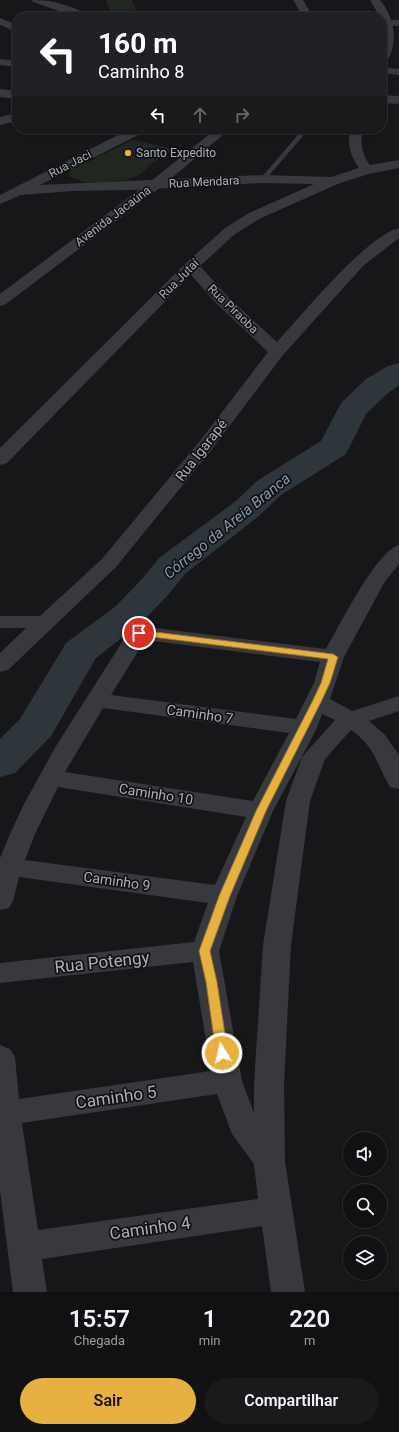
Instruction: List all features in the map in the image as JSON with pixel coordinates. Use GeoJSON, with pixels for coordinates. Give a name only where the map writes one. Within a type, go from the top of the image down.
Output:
{"type":"FeatureCollection","features":[{"type":"Feature","properties":{"kind":"street"},"geometry":{"type":"LineString","coordinates":[[37,0],[60,4],[76,12]]}},
{"type":"Feature","properties":{"kind":"street"},"geometry":{"type":"LineString","coordinates":[[298,0],[305,12]]}},
{"type":"Feature","properties":{"kind":"street"},"geometry":{"type":"LineString","coordinates":[[375,0],[383,9],[383,12]]}},
{"type":"Feature","properties":{"kind":"street"},"geometry":{"type":"LineString","coordinates":[[0,21],[12,27]]}},
{"type":"Feature","properties":{"kind":"street"},"geometry":{"type":"LineString","coordinates":[[387,23],[399,23]]}},
{"type":"Feature","properties":{"kind":"street"},"geometry":{"type":"LineString","coordinates":[[387,32],[389,40],[387,46]]}},
{"type":"Feature","properties":{"kind":"street"},"geometry":{"type":"LineString","coordinates":[[0,62],[12,63]]}},
{"type":"Feature","properties":{"kind":"street"},"geometry":{"type":"LineString","coordinates":[[387,71],[399,72]]}},
{"type":"Feature","properties":{"kind":"street"},"geometry":{"type":"LineString","coordinates":[[0,93],[12,94]]}},
{"type":"Feature","properties":{"kind":"street"},"geometry":{"type":"LineString","coordinates":[[0,121],[12,118]]}},
{"type":"Feature","properties":{"kind":"street","name":"Rua Jaci"},"geometry":{"type":"LineString","coordinates":[[0,200],[130,134]]}},
{"type":"Feature","properties":{"kind":"street","name":"Avenida Jacaúna"},"geometry":{"type":"LineString","coordinates":[[0,301],[154,178],[217,134]]}},
{"type":"Feature","properties":{"kind":"street"},"geometry":{"type":"LineString","coordinates":[[355,134],[358,159],[367,170]]}},
{"type":"Feature","properties":{"kind":"street","name":"Rua Jutaí"},"geometry":{"type":"LineString","coordinates":[[0,459],[191,266],[230,231],[254,216],[335,180],[367,170],[399,164]]}},
{"type":"Feature","properties":{"kind":"street","name":"Rua Mendara"},"geometry":{"type":"LineString","coordinates":[[41,178],[73,187]]}},
{"type":"Feature","properties":{"kind":"street","name":"Rua Mendara"},"geometry":{"type":"LineString","coordinates":[[17,191],[73,187],[132,186],[154,178],[335,180]]}},
{"type":"Feature","properties":{"kind":"street","name":"Avenida Jacaúna"},"geometry":{"type":"LineString","coordinates":[[0,284],[132,186]]}},
{"type":"Feature","properties":{"kind":"street","name":"Rua Igarapé"},"geometry":{"type":"LineString","coordinates":[[0,665],[114,557],[206,445],[277,351],[358,263],[385,241],[399,232]]}},
{"type":"Feature","properties":{"kind":"street","name":"Rua Piraoba"},"geometry":{"type":"LineString","coordinates":[[191,266],[222,300],[277,351]]}},
{"type":"Feature","properties":{"kind":"street"},"geometry":{"type":"LineString","coordinates":[[269,1162],[242,1125],[227,1081],[205,951],[224,896],[261,811],[317,702],[333,657],[374,581],[399,551]]}},
{"type":"Feature","properties":{"kind":"street"},"geometry":{"type":"LineString","coordinates":[[0,622],[46,622]]}},
{"type":"Feature","properties":{"kind":"street"},"geometry":{"type":"LineString","coordinates":[[0,901],[9,867],[29,819],[50,778],[96,700],[139,633],[333,657]]}},
{"type":"Feature","properties":{"kind":"street","name":"Caminho 7"},"geometry":{"type":"LineString","coordinates":[[96,700],[304,728]]}},
{"type":"Feature","properties":{"kind":"street"},"geometry":{"type":"LineString","coordinates":[[317,702],[351,719],[367,732],[382,747],[399,782]]}},
{"type":"Feature","properties":{"kind":"street"},"geometry":{"type":"LineString","coordinates":[[288,1292],[269,1162],[269,1084],[277,945],[298,801],[314,757],[341,727],[351,719],[399,703]]}},
{"type":"Feature","properties":{"kind":"street","name":"Caminho 10"},"geometry":{"type":"LineString","coordinates":[[50,778],[261,811]]}},
{"type":"Feature","properties":{"kind":"street","name":"Caminho 9"},"geometry":{"type":"LineString","coordinates":[[9,867],[224,896]]}},
{"type":"Feature","properties":{"kind":"street","name":"Rua Potengy"},"geometry":{"type":"LineString","coordinates":[[0,973],[205,951]]}},
{"type":"Feature","properties":{"kind":"street"},"geometry":{"type":"LineString","coordinates":[[0,1057],[5,1113],[22,1247],[30,1292]]}},
{"type":"Feature","properties":{"kind":"street","name":"Caminho 5"},"geometry":{"type":"LineString","coordinates":[[5,1113],[227,1081]]}},
{"type":"Feature","properties":{"kind":"street","name":"Caminho 4"},"geometry":{"type":"LineString","coordinates":[[22,1247],[277,1210]]}},
{"type":"Feature","properties":{"kind":"lane"},"geometry":{"type":"LineString","coordinates":[[263,179],[302,134]]}},
{"type":"Feature","properties":{"kind":"shaded area"},"geometry":{"type":"Polygon","coordinates":[[[106,0],[132,0],[136,10],[110,11],[106,0]]]}},
{"type":"Feature","properties":{"kind":"shaded area"},"geometry":{"type":"Polygon","coordinates":[[[133,140],[174,149],[150,165],[140,175],[126,180],[100,183],[83,182],[69,176],[70,170],[133,140]]]}},
{"type":"Feature","properties":{"kind":"waterway","name":"Córrego da Areia Branca"},"geometry":{"type":"LineString","coordinates":[[0,763],[36,727],[80,651],[129,614],[155,587],[172,566],[248,508],[269,488],[334,447],[352,410],[377,386],[399,372]]}},
{"type":"Feature","properties":{"kind":"place","name":"Santo Expedito"},"geometry":{"type":"Point","coordinates":[128,153]}},
{"type":"Feature","properties":{"kind":"route"},"geometry":{"type":"LineString","coordinates":[[139,633],[333,657],[317,702],[261,811],[224,896],[205,951],[222,1053]]}}]}
